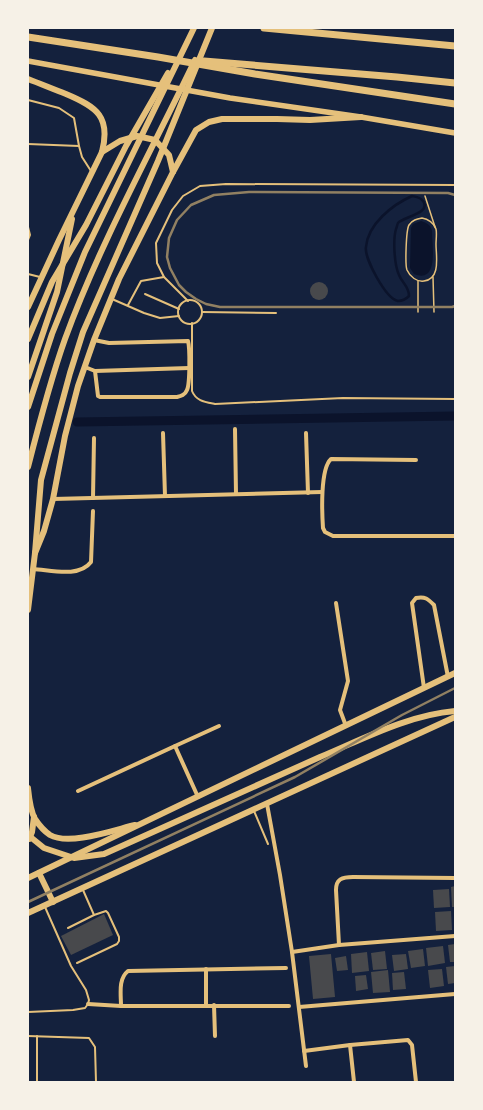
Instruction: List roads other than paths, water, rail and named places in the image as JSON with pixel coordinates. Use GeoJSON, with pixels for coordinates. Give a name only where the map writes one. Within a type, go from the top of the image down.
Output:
{"type":"FeatureCollection","features":[{"type":"Feature","properties":{"kind":"highway"},"geometry":{"type":"LineString","coordinates":[[264,28],[455,46]]}},
{"type":"Feature","properties":{"kind":"highway"},"geometry":{"type":"LineString","coordinates":[[28,38],[455,104]]}},
{"type":"Feature","properties":{"kind":"highway"},"geometry":{"type":"LineString","coordinates":[[158,57],[455,83]]}},
{"type":"Feature","properties":{"kind":"main road"},"geometry":{"type":"LineString","coordinates":[[28,407],[43,359],[61,310],[85,252],[194,28]]}},
{"type":"Feature","properties":{"kind":"main road"},"geometry":{"type":"LineString","coordinates":[[28,610],[35,554],[41,480],[70,373],[84,332],[168,136],[211,28]]}},
{"type":"Feature","properties":{"kind":"main road"},"geometry":{"type":"LineString","coordinates":[[28,467],[42,412],[58,360],[85,289],[116,221],[211,28]]}},
{"type":"Feature","properties":{"kind":"main road"},"geometry":{"type":"LineString","coordinates":[[28,339],[52,282],[86,225],[139,123],[187,42]]}},
{"type":"Feature","properties":{"kind":"main road"},"geometry":{"type":"LineString","coordinates":[[28,61],[230,98],[361,117],[455,133]]}},
{"type":"Feature","properties":{"kind":"main road"},"geometry":{"type":"LineString","coordinates":[[28,79],[82,100],[99,114],[103,122],[105,132],[105,141],[102,152],[91,172],[28,307]]}},
{"type":"Feature","properties":{"kind":"main road"},"geometry":{"type":"LineString","coordinates":[[35,554],[44,531],[53,498],[65,436],[78,386],[94,340],[110,298],[173,172],[196,130],[209,122],[222,119],[277,118],[310,120],[361,117]]}},
{"type":"Feature","properties":{"kind":"main road"},"geometry":{"type":"LineString","coordinates":[[102,152],[120,141],[137,136],[156,140],[169,155],[173,172]]}},
{"type":"Feature","properties":{"kind":"main road"},"geometry":{"type":"LineString","coordinates":[[28,377],[59,286],[70,228],[78,200]]}},
{"type":"Feature","properties":{"kind":"main road"},"geometry":{"type":"LineString","coordinates":[[28,878],[455,673]]}},
{"type":"Feature","properties":{"kind":"main road"},"geometry":{"type":"LineString","coordinates":[[28,835],[44,848],[74,858],[104,854],[373,734],[410,720],[455,711]]}},
{"type":"Feature","properties":{"kind":"main road"},"geometry":{"type":"LineString","coordinates":[[28,913],[455,717]]}},
{"type":"Feature","properties":{"kind":"main road"},"geometry":{"type":"LineString","coordinates":[[28,788],[34,817],[32,832],[28,840]]}},
{"type":"Feature","properties":{"kind":"main road"},"geometry":{"type":"LineString","coordinates":[[34,817],[41,828],[51,835],[77,839],[143,823]]}},
{"type":"Feature","properties":{"kind":"main road"},"geometry":{"type":"LineString","coordinates":[[39,873],[53,902]]}},
{"type":"Feature","properties":{"kind":"street"},"geometry":{"type":"LineString","coordinates":[[94,340],[109,343],[187,341],[189,343],[187,391],[184,395],[177,397],[100,397],[98,396],[95,371]]}},
{"type":"Feature","properties":{"kind":"street"},"geometry":{"type":"LineString","coordinates":[[85,367],[95,371],[189,368]]}},
{"type":"Feature","properties":{"kind":"street"},"geometry":{"type":"LineString","coordinates":[[235,429],[236,494]]}},
{"type":"Feature","properties":{"kind":"street"},"geometry":{"type":"LineString","coordinates":[[163,433],[165,496]]}},
{"type":"Feature","properties":{"kind":"street"},"geometry":{"type":"LineString","coordinates":[[306,433],[308,493]]}},
{"type":"Feature","properties":{"kind":"street"},"geometry":{"type":"LineString","coordinates":[[93,498],[94,438]]}},
{"type":"Feature","properties":{"kind":"street"},"geometry":{"type":"LineString","coordinates":[[416,460],[331,459],[327,462],[322,492],[322,528],[329,535],[455,536]]}},
{"type":"Feature","properties":{"kind":"street"},"geometry":{"type":"LineString","coordinates":[[53,498],[322,492]]}},
{"type":"Feature","properties":{"kind":"street"},"geometry":{"type":"LineString","coordinates":[[33,569],[74,571],[87,567],[91,562],[93,511]]}},
{"type":"Feature","properties":{"kind":"street"},"geometry":{"type":"LineString","coordinates":[[424,688],[412,604],[416,598],[422,597],[428,599],[434,605],[448,677]]}},
{"type":"Feature","properties":{"kind":"street"},"geometry":{"type":"LineString","coordinates":[[336,603],[348,681],[340,710],[346,726]]}},
{"type":"Feature","properties":{"kind":"street"},"geometry":{"type":"LineString","coordinates":[[78,791],[219,726]]}},
{"type":"Feature","properties":{"kind":"street"},"geometry":{"type":"LineString","coordinates":[[175,746],[198,797]]}},
{"type":"Feature","properties":{"kind":"street"},"geometry":{"type":"LineString","coordinates":[[267,804],[292,952],[306,1066]]}},
{"type":"Feature","properties":{"kind":"street"},"geometry":{"type":"LineString","coordinates":[[339,945],[336,890],[336,884],[339,879],[344,877],[455,878]]}},
{"type":"Feature","properties":{"kind":"street"},"geometry":{"type":"LineString","coordinates":[[292,952],[339,945],[455,936]]}},
{"type":"Feature","properties":{"kind":"street"},"geometry":{"type":"LineString","coordinates":[[121,1006],[121,978],[128,971],[286,968]]}},
{"type":"Feature","properties":{"kind":"street"},"geometry":{"type":"LineString","coordinates":[[206,969],[206,1006]]}},
{"type":"Feature","properties":{"kind":"street"},"geometry":{"type":"LineString","coordinates":[[299,1007],[455,994]]}},
{"type":"Feature","properties":{"kind":"street"},"geometry":{"type":"LineString","coordinates":[[88,1004],[121,1006],[289,1006]]}},
{"type":"Feature","properties":{"kind":"street"},"geometry":{"type":"LineString","coordinates":[[214,1006],[215,1036]]}},
{"type":"Feature","properties":{"kind":"street"},"geometry":{"type":"LineString","coordinates":[[304,1051],[408,1040],[412,1045],[416,1082]]}},
{"type":"Feature","properties":{"kind":"street"},"geometry":{"type":"LineString","coordinates":[[350,1045],[354,1082]]}},
{"type":"Feature","properties":{"kind":"lane"},"geometry":{"type":"LineString","coordinates":[[28,100],[59,108],[74,118],[82,157],[91,172]]}},
{"type":"Feature","properties":{"kind":"lane"},"geometry":{"type":"LineString","coordinates":[[28,144],[79,146]]}},
{"type":"Feature","properties":{"kind":"lane"},"geometry":{"type":"LineString","coordinates":[[188,301],[164,277],[157,263],[156,243],[172,210],[183,196],[200,186],[226,184],[455,185]]}},
{"type":"Feature","properties":{"kind":"lane"},"geometry":{"type":"LineString","coordinates":[[28,227],[30,235],[28,240]]}},
{"type":"Feature","properties":{"kind":"lane"},"geometry":{"type":"LineString","coordinates":[[28,274],[41,277]]}},
{"type":"Feature","properties":{"kind":"lane"},"geometry":{"type":"LineString","coordinates":[[128,305],[141,281],[164,277]]}},
{"type":"Feature","properties":{"kind":"lane"},"geometry":{"type":"LineString","coordinates":[[145,294],[179,309]]}},
{"type":"Feature","properties":{"kind":"lane"},"geometry":{"type":"LineString","coordinates":[[110,298],[144,313],[160,318],[179,316]]}},
{"type":"Feature","properties":{"kind":"lane"},"geometry":{"type":"LineString","coordinates":[[188,301],[196,302],[201,308],[202,312],[199,320],[192,323],[184,322],[179,316],[179,309],[182,303],[188,301]]}},
{"type":"Feature","properties":{"kind":"lane"},"geometry":{"type":"LineString","coordinates":[[202,312],[276,313]]}},
{"type":"Feature","properties":{"kind":"lane"},"geometry":{"type":"LineString","coordinates":[[192,323],[192,391],[194,396],[201,401],[215,404],[343,398],[455,398]]}},
{"type":"Feature","properties":{"kind":"lane"},"geometry":{"type":"LineString","coordinates":[[254,810],[268,844]]}},
{"type":"Feature","properties":{"kind":"lane"},"geometry":{"type":"LineString","coordinates":[[82,889],[94,915]]}},
{"type":"Feature","properties":{"kind":"lane"},"geometry":{"type":"LineString","coordinates":[[28,1012],[73,1010],[85,1008],[88,1004],[86,990],[71,966],[44,906]]}},
{"type":"Feature","properties":{"kind":"lane"},"geometry":{"type":"LineString","coordinates":[[68,928],[94,915],[106,911],[119,937],[117,944],[77,963]]}},
{"type":"Feature","properties":{"kind":"lane"},"geometry":{"type":"LineString","coordinates":[[28,1036],[89,1038],[94,1047],[96,1082]]}},
{"type":"Feature","properties":{"kind":"lane"},"geometry":{"type":"LineString","coordinates":[[37,1082],[38,1036]]}},
{"type":"Feature","properties":{"kind":"water"},"geometry":{"type":"Polygon","coordinates":[[[421,221],[431,227],[433,254],[431,269],[427,274],[422,276],[414,274],[410,268],[411,228],[413,224],[421,221]]]}},
{"type":"Feature","properties":{"kind":"waterway"},"geometry":{"type":"LineString","coordinates":[[412,196],[421,199],[425,205],[424,209],[420,212],[398,223],[396,229],[394,245],[397,270],[409,293],[409,296],[404,300],[398,301],[393,299],[382,286],[368,260],[366,247],[371,231],[382,216],[412,196]]}},
{"type":"Feature","properties":{"kind":"waterway"},"geometry":{"type":"LineString","coordinates":[[77,422],[455,416]]}},
{"type":"Feature","properties":{"kind":"railway"},"geometry":{"type":"LineString","coordinates":[[455,195],[448,193],[249,192],[214,195],[191,205],[177,220],[169,238],[167,257],[170,268],[179,285],[186,292],[206,304],[220,307],[455,306]]}},
{"type":"Feature","properties":{"kind":"railway"},"geometry":{"type":"LineString","coordinates":[[28,902],[295,777],[402,715],[455,688]]}}]}
